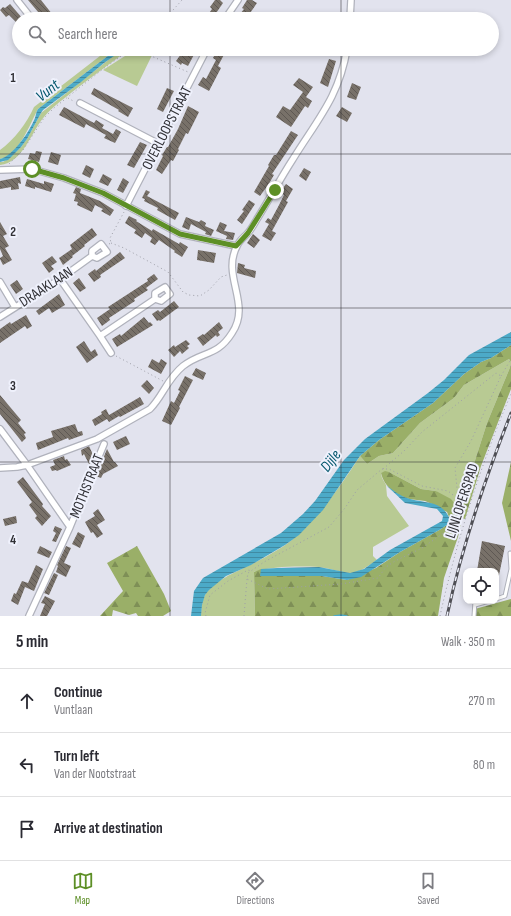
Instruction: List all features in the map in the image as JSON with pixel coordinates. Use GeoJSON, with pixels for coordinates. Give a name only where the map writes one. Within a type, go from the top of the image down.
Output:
{"type":"FeatureCollection","features":[{"type":"Feature","properties":{"kind":"street"},"geometry":{"type":"LineString","coordinates":[[17,0],[26,12]]}},
{"type":"Feature","properties":{"kind":"street"},"geometry":{"type":"LineString","coordinates":[[230,12],[238,0]]}},
{"type":"Feature","properties":{"kind":"street"},"geometry":{"type":"LineString","coordinates":[[350,12],[351,0]]}},
{"type":"Feature","properties":{"kind":"street","name":"OVERLOOPSTRAAT"},"geometry":{"type":"LineString","coordinates":[[126,206],[204,56]]}},
{"type":"Feature","properties":{"kind":"street"},"geometry":{"type":"LineString","coordinates":[[0,468],[17,468],[97,439],[150,409],[174,374],[187,363],[215,351],[225,344],[238,321],[240,307],[236,285],[232,274],[231,262],[236,246],[251,228],[292,160],[326,109],[339,83],[345,56]]}},
{"type":"Feature","properties":{"kind":"street"},"geometry":{"type":"LineString","coordinates":[[80,103],[159,144]]}},
{"type":"Feature","properties":{"kind":"street"},"geometry":{"type":"LineString","coordinates":[[0,170],[32,169],[64,178],[103,193],[180,234],[236,246]]}},
{"type":"Feature","properties":{"kind":"street","name":"DRAAKLAAN"},"geometry":{"type":"LineString","coordinates":[[0,317],[60,279],[92,256],[98,258],[107,252],[104,248]]}},
{"type":"Feature","properties":{"kind":"street"},"geometry":{"type":"LineString","coordinates":[[60,279],[111,353]]}},
{"type":"Feature","properties":{"kind":"street"},"geometry":{"type":"LineString","coordinates":[[0,282],[16,307]]}},
{"type":"Feature","properties":{"kind":"street"},"geometry":{"type":"LineString","coordinates":[[100,336],[155,299]]}},
{"type":"Feature","properties":{"kind":"street","name":"MOTHSTRAAT"},"geometry":{"type":"LineString","coordinates":[[0,429],[70,527]]}},
{"type":"Feature","properties":{"kind":"street","name":"MOTHSTRAAT"},"geometry":{"type":"LineString","coordinates":[[29,616],[70,527],[104,444]]}},
{"type":"Feature","properties":{"kind":"lane"},"geometry":{"type":"LineString","coordinates":[[499,598],[505,596],[511,569],[510,553]]}},
{"type":"Feature","properties":{"kind":"lane"},"geometry":{"type":"LineString","coordinates":[[474,616],[475,605],[478,604]]}},
{"type":"Feature","properties":{"kind":"path"},"geometry":{"type":"LineString","coordinates":[[171,12],[182,0]]}},
{"type":"Feature","properties":{"kind":"path"},"geometry":{"type":"LineString","coordinates":[[5,165],[11,162],[23,150],[44,118],[67,97],[121,56]]}},
{"type":"Feature","properties":{"kind":"path"},"geometry":{"type":"LineString","coordinates":[[152,56],[194,75]]}},
{"type":"Feature","properties":{"kind":"path"},"geometry":{"type":"LineString","coordinates":[[67,97],[74,102],[80,103]]}},
{"type":"Feature","properties":{"kind":"path"},"geometry":{"type":"LineString","coordinates":[[111,243],[110,238],[126,206]]}},
{"type":"Feature","properties":{"kind":"path"},"geometry":{"type":"LineString","coordinates":[[104,248],[111,243]]}},
{"type":"Feature","properties":{"kind":"path"},"geometry":{"type":"LineString","coordinates":[[111,243],[124,248],[168,272],[183,292],[189,295],[200,296],[209,290],[221,276],[232,274]]}},
{"type":"Feature","properties":{"kind":"path"},"geometry":{"type":"LineString","coordinates":[[111,353],[167,383]]}},
{"type":"Feature","properties":{"kind":"path"},"geometry":{"type":"LineString","coordinates":[[247,579],[268,590],[341,584],[378,578],[386,567],[395,561],[422,548],[451,528],[456,527],[459,523],[461,509],[458,499],[455,468],[471,441],[501,376],[511,359]]}},
{"type":"Feature","properties":{"kind":"path"},"geometry":{"type":"LineString","coordinates":[[244,616],[248,573],[264,562],[329,527],[345,508],[357,490],[404,451],[422,432],[446,412],[487,382],[496,373],[501,376]]}},
{"type":"Feature","properties":{"kind":"path","name":"LIJNLOPERSPAD"},"geometry":{"type":"LineString","coordinates":[[440,616],[448,578],[462,532],[484,466],[511,394]]}},
{"type":"Feature","properties":{"kind":"path"},"geometry":{"type":"LineString","coordinates":[[382,469],[389,469],[422,486],[448,491],[458,499]]}},
{"type":"Feature","properties":{"kind":"path"},"geometry":{"type":"LineString","coordinates":[[456,527],[462,532]]}},
{"type":"Feature","properties":{"kind":"path"},"geometry":{"type":"LineString","coordinates":[[206,616],[205,613],[210,595],[228,581],[248,570],[252,571]]}},
{"type":"Feature","properties":{"kind":"green space"},"geometry":{"type":"Polygon","coordinates":[[[100,56],[108,56],[38,109],[23,138],[13,152],[0,159],[0,150],[20,131],[34,107],[100,56]]]}},
{"type":"Feature","properties":{"kind":"green space"},"geometry":{"type":"Polygon","coordinates":[[[121,56],[55,106],[39,123],[21,153],[8,163],[0,165],[0,162],[3,162],[9,158],[21,147],[41,113],[112,57],[121,56]]]}},
{"type":"Feature","properties":{"kind":"green space"},"geometry":{"type":"Polygon","coordinates":[[[125,56],[152,56],[137,86],[103,70],[125,56]]]}},
{"type":"Feature","properties":{"kind":"green space"},"geometry":{"type":"Polygon","coordinates":[[[511,345],[511,362],[509,359],[464,385],[454,398],[420,423],[393,453],[379,456],[367,464],[360,456],[379,440],[433,403],[464,374],[481,362],[491,358],[511,345]]]}},
{"type":"Feature","properties":{"kind":"green space"},"geometry":{"type":"Polygon","coordinates":[[[509,359],[511,365],[487,423],[463,498],[462,518],[436,491],[421,489],[389,472],[381,473],[386,485],[387,496],[409,526],[373,547],[373,556],[377,560],[353,573],[319,567],[286,567],[254,572],[255,616],[201,616],[203,600],[213,585],[225,577],[275,551],[299,534],[332,497],[360,456],[367,464],[379,456],[393,453],[420,423],[454,398],[464,385],[509,359]]]}},
{"type":"Feature","properties":{"kind":"green space"},"geometry":{"type":"Polygon","coordinates":[[[511,365],[511,389],[481,466],[465,519],[462,518],[458,537],[444,578],[438,616],[255,616],[254,572],[261,569],[261,576],[322,576],[347,580],[376,568],[451,522],[447,512],[425,501],[409,499],[391,490],[381,473],[385,471],[421,489],[436,491],[451,499],[458,508],[462,517],[463,498],[487,423],[511,365]]]}},
{"type":"Feature","properties":{"kind":"green space"},"geometry":{"type":"Polygon","coordinates":[[[511,462],[511,541],[502,503],[511,462]]]}},
{"type":"Feature","properties":{"kind":"green space"},"geometry":{"type":"Polygon","coordinates":[[[137,546],[164,594],[171,611],[163,616],[138,616],[136,613],[129,615],[113,610],[112,616],[100,616],[123,591],[107,563],[137,546]]]}},
{"type":"Feature","properties":{"kind":"green space"},"geometry":{"type":"Polygon","coordinates":[[[511,599],[511,616],[475,616],[475,609],[493,604],[499,604],[499,602],[511,599]]]}},
{"type":"Feature","properties":{"kind":"water"},"geometry":{"type":"Polygon","coordinates":[[[108,56],[114,56],[43,110],[21,147],[8,160],[0,162],[0,159],[10,153],[25,136],[33,123],[38,109],[108,56]]]}},
{"type":"Feature","properties":{"kind":"water","name":"Dijle"},"geometry":{"type":"Polygon","coordinates":[[[511,332],[511,345],[491,358],[481,362],[464,374],[433,403],[379,440],[360,456],[323,510],[299,535],[251,565],[226,576],[205,595],[201,616],[191,616],[194,591],[203,578],[281,533],[303,514],[315,501],[344,460],[365,439],[428,393],[444,380],[469,355],[511,332]]]}},
{"type":"Feature","properties":{"kind":"water"},"geometry":{"type":"Polygon","coordinates":[[[386,485],[406,498],[440,506],[448,515],[451,522],[361,577],[347,580],[322,576],[260,576],[261,569],[319,567],[350,573],[364,569],[390,550],[442,521],[443,516],[437,509],[405,503],[386,485]]]}},
{"type":"Feature","properties":{"kind":"building"},"geometry":{"type":"Polygon","coordinates":[[[28,0],[41,0],[50,12],[38,12],[28,0]]]}},
{"type":"Feature","properties":{"kind":"building"},"geometry":{"type":"Polygon","coordinates":[[[215,0],[220,0],[223,3],[217,12],[210,12],[212,9],[210,7],[215,0]]]}},
{"type":"Feature","properties":{"kind":"building"},"geometry":{"type":"Polygon","coordinates":[[[247,0],[252,0],[257,3],[251,12],[242,12],[244,9],[242,8],[247,0]]]}},
{"type":"Feature","properties":{"kind":"building"},"geometry":{"type":"Polygon","coordinates":[[[10,4],[17,12],[12,12],[12,18],[9,15],[6,17],[0,10],[3,7],[5,8],[10,4]]]}},
{"type":"Feature","properties":{"kind":"building"},"geometry":{"type":"Polygon","coordinates":[[[180,56],[193,56],[188,66],[182,63],[181,65],[176,61],[180,56]]]}},
{"type":"Feature","properties":{"kind":"building"},"geometry":{"type":"Polygon","coordinates":[[[214,56],[223,56],[218,66],[221,68],[209,91],[198,85],[203,77],[206,79],[216,60],[213,58],[214,56]]]}},
{"type":"Feature","properties":{"kind":"building"},"geometry":{"type":"Polygon","coordinates":[[[329,59],[336,61],[328,87],[320,83],[329,59]]]}},
{"type":"Feature","properties":{"kind":"building"},"geometry":{"type":"Polygon","coordinates":[[[299,78],[313,87],[306,97],[312,101],[308,108],[305,106],[291,127],[276,117],[283,106],[290,110],[303,92],[293,85],[299,78]]]}},
{"type":"Feature","properties":{"kind":"building"},"geometry":{"type":"Polygon","coordinates":[[[352,83],[361,87],[356,100],[347,97],[352,83]]]}},
{"type":"Feature","properties":{"kind":"building"},"geometry":{"type":"Polygon","coordinates":[[[94,88],[133,108],[128,117],[91,94],[94,88]]]}},
{"type":"Feature","properties":{"kind":"building"},"geometry":{"type":"Polygon","coordinates":[[[167,88],[174,91],[163,112],[157,109],[167,88]]]}},
{"type":"Feature","properties":{"kind":"building"},"geometry":{"type":"Polygon","coordinates":[[[188,106],[199,112],[188,134],[186,133],[173,161],[171,160],[162,174],[156,170],[163,156],[162,155],[178,129],[188,106]]]}},
{"type":"Feature","properties":{"kind":"building"},"geometry":{"type":"Polygon","coordinates":[[[64,107],[94,123],[96,120],[104,125],[102,128],[113,134],[116,129],[121,132],[115,143],[104,138],[106,135],[86,124],[84,128],[59,115],[64,107]]]}},
{"type":"Feature","properties":{"kind":"building"},"geometry":{"type":"Polygon","coordinates":[[[342,107],[352,113],[347,122],[336,116],[342,107]]]}},
{"type":"Feature","properties":{"kind":"building"},"geometry":{"type":"Polygon","coordinates":[[[291,131],[298,135],[272,174],[274,175],[260,196],[254,192],[274,155],[276,155],[291,131]]]}},
{"type":"Feature","properties":{"kind":"building"},"geometry":{"type":"Polygon","coordinates":[[[140,142],[147,145],[134,168],[127,165],[140,142]]]}},
{"type":"Feature","properties":{"kind":"building"},"geometry":{"type":"Polygon","coordinates":[[[36,151],[42,152],[39,162],[28,159],[30,153],[35,154],[36,151]]]}},
{"type":"Feature","properties":{"kind":"building"},"geometry":{"type":"Polygon","coordinates":[[[51,152],[61,155],[58,165],[48,162],[51,152]]]}},
{"type":"Feature","properties":{"kind":"building"},"geometry":{"type":"Polygon","coordinates":[[[86,165],[94,169],[90,178],[82,174],[86,165]]]}},
{"type":"Feature","properties":{"kind":"building"},"geometry":{"type":"Polygon","coordinates":[[[304,168],[311,172],[306,181],[299,176],[304,168]]]}},
{"type":"Feature","properties":{"kind":"building"},"geometry":{"type":"Polygon","coordinates":[[[103,174],[112,179],[108,186],[99,182],[103,174]]]}},
{"type":"Feature","properties":{"kind":"building"},"geometry":{"type":"Polygon","coordinates":[[[20,177],[21,184],[18,183],[19,189],[11,190],[11,187],[0,189],[0,181],[20,177]]]}},
{"type":"Feature","properties":{"kind":"building"},"geometry":{"type":"Polygon","coordinates":[[[123,178],[129,182],[123,193],[117,190],[123,178]]]}},
{"type":"Feature","properties":{"kind":"building"},"geometry":{"type":"Polygon","coordinates":[[[27,179],[44,184],[44,181],[54,184],[51,192],[35,187],[35,189],[25,186],[27,179]]]}},
{"type":"Feature","properties":{"kind":"building"},"geometry":{"type":"Polygon","coordinates":[[[286,184],[293,189],[286,201],[288,202],[272,231],[276,233],[271,241],[262,236],[269,224],[265,222],[268,218],[271,220],[284,195],[280,192],[286,184]]]}},
{"type":"Feature","properties":{"kind":"building"},"geometry":{"type":"Polygon","coordinates":[[[76,187],[81,189],[80,193],[100,201],[114,210],[110,216],[101,211],[103,209],[95,205],[92,212],[77,205],[78,202],[74,201],[76,194],[73,193],[76,187]]]}},
{"type":"Feature","properties":{"kind":"building"},"geometry":{"type":"Polygon","coordinates":[[[146,190],[150,192],[147,196],[179,213],[175,220],[157,210],[158,208],[144,201],[145,199],[142,198],[146,190]]]}},
{"type":"Feature","properties":{"kind":"building"},"geometry":{"type":"Polygon","coordinates":[[[249,200],[255,204],[242,224],[237,220],[244,211],[242,210],[249,200]]]}},
{"type":"Feature","properties":{"kind":"building"},"geometry":{"type":"Polygon","coordinates":[[[129,216],[152,231],[153,229],[179,244],[180,242],[188,247],[182,257],[159,240],[155,245],[150,242],[152,238],[145,233],[142,238],[134,233],[136,230],[125,223],[129,216]]]}},
{"type":"Feature","properties":{"kind":"building"},"geometry":{"type":"Polygon","coordinates":[[[186,217],[199,222],[201,220],[206,223],[205,226],[214,230],[211,236],[205,234],[206,232],[191,224],[189,230],[182,227],[186,217]]]}},
{"type":"Feature","properties":{"kind":"building"},"geometry":{"type":"Polygon","coordinates":[[[0,222],[7,234],[3,236],[9,246],[5,248],[12,260],[3,265],[0,259],[3,256],[0,249],[0,222]]]}},
{"type":"Feature","properties":{"kind":"building"},"geometry":{"type":"Polygon","coordinates":[[[220,222],[227,225],[224,231],[235,233],[233,240],[226,239],[227,236],[216,231],[220,222]]]}},
{"type":"Feature","properties":{"kind":"building"},"geometry":{"type":"Polygon","coordinates":[[[92,228],[97,235],[63,265],[59,258],[72,249],[70,245],[92,228]]]}},
{"type":"Feature","properties":{"kind":"building"},"geometry":{"type":"Polygon","coordinates":[[[253,234],[260,240],[254,248],[247,243],[253,234]]]}},
{"type":"Feature","properties":{"kind":"building"},"geometry":{"type":"Polygon","coordinates":[[[198,250],[216,253],[214,263],[197,260],[198,250]]]}},
{"type":"Feature","properties":{"kind":"building"},"geometry":{"type":"Polygon","coordinates":[[[120,252],[125,258],[100,275],[101,277],[94,282],[88,274],[95,269],[96,271],[120,252]]]}},
{"type":"Feature","properties":{"kind":"building"},"geometry":{"type":"Polygon","coordinates":[[[52,256],[57,262],[51,266],[54,269],[49,273],[42,263],[52,256]]]}},
{"type":"Feature","properties":{"kind":"building"},"geometry":{"type":"Polygon","coordinates":[[[238,263],[245,265],[244,268],[256,271],[255,278],[237,273],[238,263]]]}},
{"type":"Feature","properties":{"kind":"building"},"geometry":{"type":"Polygon","coordinates":[[[154,274],[158,279],[146,288],[148,290],[134,299],[135,301],[109,318],[110,320],[102,326],[97,318],[110,309],[108,307],[148,281],[147,279],[154,274]]]}},
{"type":"Feature","properties":{"kind":"building"},"geometry":{"type":"Polygon","coordinates":[[[79,278],[86,288],[80,292],[73,283],[79,278]]]}},
{"type":"Feature","properties":{"kind":"building"},"geometry":{"type":"Polygon","coordinates":[[[17,280],[23,289],[16,294],[10,285],[17,280]]]}},
{"type":"Feature","properties":{"kind":"building"},"geometry":{"type":"Polygon","coordinates":[[[59,294],[65,305],[52,313],[49,308],[39,315],[36,311],[59,294]]]}},
{"type":"Feature","properties":{"kind":"building"},"geometry":{"type":"Polygon","coordinates":[[[174,301],[179,307],[160,321],[157,321],[152,314],[158,310],[160,312],[174,301]]]}},
{"type":"Feature","properties":{"kind":"building"},"geometry":{"type":"Polygon","coordinates":[[[26,315],[32,326],[27,329],[25,326],[0,343],[0,329],[10,322],[11,324],[26,315]]]}},
{"type":"Feature","properties":{"kind":"building"},"geometry":{"type":"Polygon","coordinates":[[[144,317],[153,325],[117,347],[112,339],[120,334],[121,336],[144,317]]]}},
{"type":"Feature","properties":{"kind":"building"},"geometry":{"type":"Polygon","coordinates":[[[219,322],[223,328],[218,332],[220,335],[217,337],[216,335],[203,346],[197,338],[203,334],[204,335],[219,322]]]}},
{"type":"Feature","properties":{"kind":"building"},"geometry":{"type":"Polygon","coordinates":[[[186,340],[190,344],[187,346],[189,348],[182,354],[180,351],[174,357],[168,350],[174,345],[175,347],[186,340]]]}},
{"type":"Feature","properties":{"kind":"building"},"geometry":{"type":"Polygon","coordinates":[[[84,341],[91,352],[95,349],[98,355],[87,363],[76,347],[84,341]]]}},
{"type":"Feature","properties":{"kind":"building"},"geometry":{"type":"Polygon","coordinates":[[[152,359],[159,363],[161,359],[167,363],[161,374],[148,367],[152,359]]]}},
{"type":"Feature","properties":{"kind":"building"},"geometry":{"type":"Polygon","coordinates":[[[196,368],[206,373],[203,380],[192,375],[196,368]]]}},
{"type":"Feature","properties":{"kind":"building"},"geometry":{"type":"Polygon","coordinates":[[[185,376],[193,380],[171,425],[162,421],[171,401],[174,403],[180,391],[178,390],[185,376]]]}},
{"type":"Feature","properties":{"kind":"building"},"geometry":{"type":"Polygon","coordinates":[[[147,380],[154,388],[149,394],[141,386],[147,380]]]}},
{"type":"Feature","properties":{"kind":"building"},"geometry":{"type":"Polygon","coordinates":[[[0,395],[21,420],[18,423],[26,433],[24,434],[26,438],[22,442],[0,414],[0,395]]]}},
{"type":"Feature","properties":{"kind":"building"},"geometry":{"type":"Polygon","coordinates":[[[140,397],[144,404],[109,422],[107,419],[95,426],[92,420],[102,414],[101,412],[106,409],[109,415],[140,397]]]}},
{"type":"Feature","properties":{"kind":"building"},"geometry":{"type":"Polygon","coordinates":[[[75,424],[78,432],[82,431],[83,435],[69,440],[68,438],[38,450],[36,443],[53,437],[51,431],[75,424]]]}},
{"type":"Feature","properties":{"kind":"building"},"geometry":{"type":"Polygon","coordinates":[[[126,436],[130,444],[117,450],[113,442],[126,436]]]}},
{"type":"Feature","properties":{"kind":"building"},"geometry":{"type":"Polygon","coordinates":[[[89,446],[94,457],[92,463],[89,464],[84,454],[82,456],[81,450],[89,446]]]}},
{"type":"Feature","properties":{"kind":"building"},"geometry":{"type":"Polygon","coordinates":[[[107,449],[118,466],[103,474],[101,478],[96,476],[107,449]]]}},
{"type":"Feature","properties":{"kind":"building"},"geometry":{"type":"Polygon","coordinates":[[[64,456],[65,460],[67,459],[71,465],[57,471],[52,471],[50,467],[55,465],[53,460],[64,456]]]}},
{"type":"Feature","properties":{"kind":"building"},"geometry":{"type":"Polygon","coordinates":[[[23,477],[43,504],[42,506],[51,516],[42,526],[35,518],[37,516],[29,505],[32,502],[17,482],[23,477]]]}},
{"type":"Feature","properties":{"kind":"building"},"geometry":{"type":"Polygon","coordinates":[[[98,509],[105,520],[97,525],[103,534],[97,538],[93,532],[91,533],[85,522],[95,516],[93,513],[98,509]]]}},
{"type":"Feature","properties":{"kind":"building"},"geometry":{"type":"Polygon","coordinates":[[[16,516],[17,523],[5,526],[3,519],[16,516]]]}},
{"type":"Feature","properties":{"kind":"building"},"geometry":{"type":"Polygon","coordinates":[[[55,526],[62,529],[56,542],[52,541],[56,533],[53,531],[55,526]]]}},
{"type":"Feature","properties":{"kind":"building"},"geometry":{"type":"Polygon","coordinates":[[[78,532],[85,536],[80,548],[72,544],[78,532]]]}},
{"type":"Feature","properties":{"kind":"building"},"geometry":{"type":"Polygon","coordinates":[[[482,541],[505,546],[499,575],[499,568],[478,568],[482,541]]]}},
{"type":"Feature","properties":{"kind":"building"},"geometry":{"type":"Polygon","coordinates":[[[40,546],[52,552],[49,558],[37,553],[40,546]]]}},
{"type":"Feature","properties":{"kind":"building"},"geometry":{"type":"Polygon","coordinates":[[[66,546],[71,548],[64,563],[71,566],[66,577],[56,572],[57,565],[66,546]]]}},
{"type":"Feature","properties":{"kind":"building"},"geometry":{"type":"Polygon","coordinates":[[[36,565],[43,569],[34,591],[25,587],[18,605],[11,601],[14,593],[16,594],[22,581],[28,583],[36,565]]]}},
{"type":"Feature","properties":{"kind":"building"},"geometry":{"type":"Polygon","coordinates":[[[54,573],[58,575],[49,595],[44,593],[54,573]]]}},
{"type":"Feature","properties":{"kind":"building"},"geometry":{"type":"Polygon","coordinates":[[[45,596],[55,601],[47,616],[40,616],[45,604],[41,603],[45,596]]]}},
{"type":"Feature","properties":{"kind":"waterway"},"geometry":{"type":"LineString","coordinates":[[334,616],[347,616]]}},
{"type":"Feature","properties":{"kind":"railway"},"geometry":{"type":"LineString","coordinates":[[447,616],[467,538],[492,463],[511,413]]}},
{"type":"Feature","properties":{"kind":"route"},"geometry":{"type":"LineString","coordinates":[[32,169],[64,178],[103,193],[180,234],[236,246],[248,233],[275,190]]}},
{"type":"Feature","properties":{"kind":"water label","name":"Vunt"},"geometry":{"type":"Point","coordinates":[48,91]}}]}
